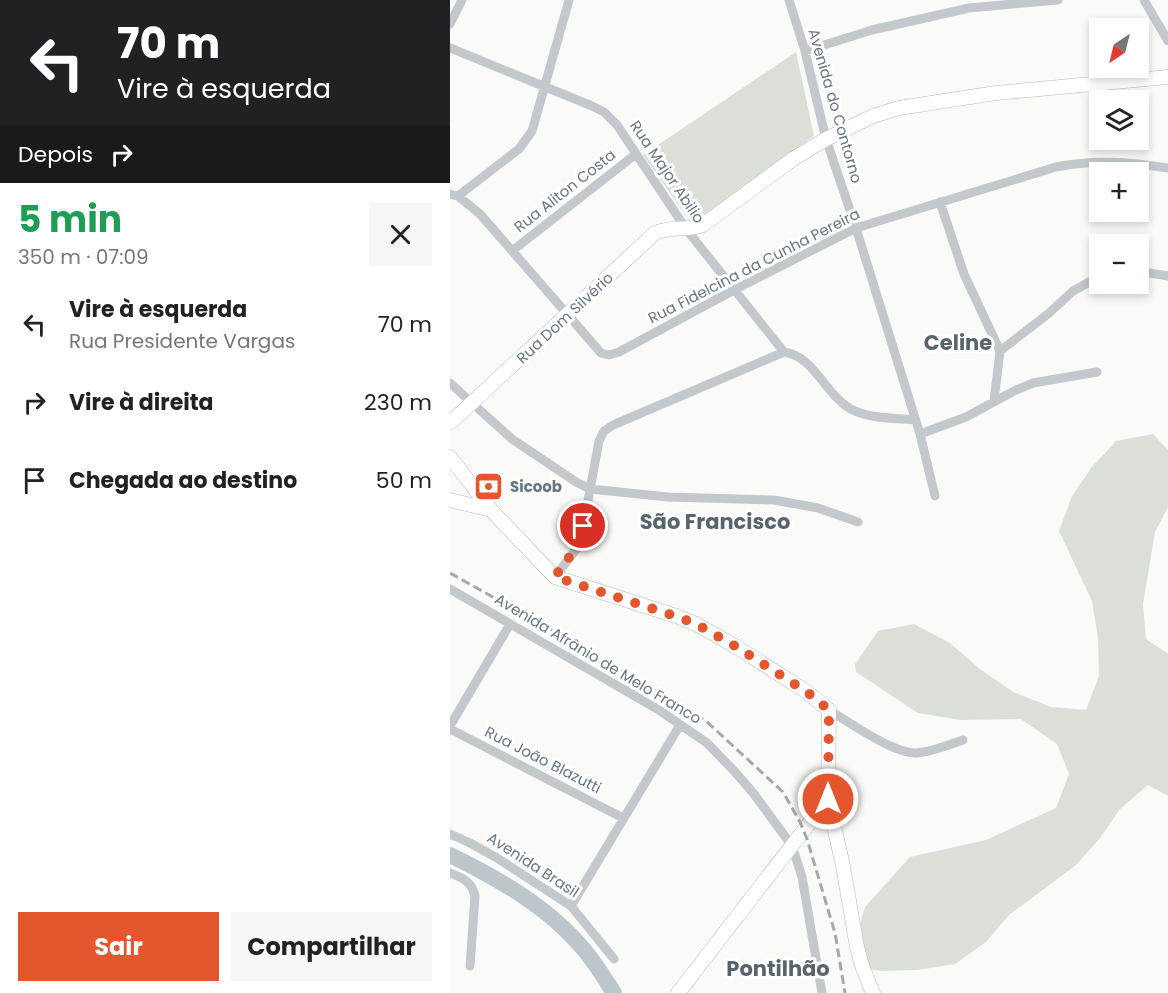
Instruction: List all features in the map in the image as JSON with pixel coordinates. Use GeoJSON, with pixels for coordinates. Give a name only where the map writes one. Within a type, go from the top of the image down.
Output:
{"type":"FeatureCollection","features":[{"type":"Feature","properties":{"kind":"street"},"geometry":{"type":"LineString","coordinates":[[450,24],[462,0]]}},
{"type":"Feature","properties":{"kind":"street"},"geometry":{"type":"LineString","coordinates":[[568,315],[480,214],[454,195],[519,149],[526,140],[537,120],[544,86],[569,0]]}},
{"type":"Feature","properties":{"kind":"street","name":"Avenida do Contorno"},"geometry":{"type":"LineString","coordinates":[[789,0],[805,51],[826,139],[920,434],[935,496]]}},
{"type":"Feature","properties":{"kind":"street"},"geometry":{"type":"LineString","coordinates":[[805,51],[872,30],[969,8],[1059,0]]}},
{"type":"Feature","properties":{"kind":"street"},"geometry":{"type":"LineString","coordinates":[[1144,0],[1168,41]]}},
{"type":"Feature","properties":{"kind":"street","name":"Rua Major Abilio"},"geometry":{"type":"LineString","coordinates":[[450,48],[604,112],[617,125],[686,229],[783,352]]}},
{"type":"Feature","properties":{"kind":"street","name":"Rua Dom Silvério"},"geometry":{"type":"LineString","coordinates":[[450,423],[655,233],[664,229],[686,229],[703,225],[793,159],[826,139],[873,116],[899,108],[996,93],[1168,77]]}},
{"type":"Feature","properties":{"kind":"street","name":"Rua Aliton Costa"},"geometry":{"type":"LineString","coordinates":[[512,251],[636,154]]}},
{"type":"Feature","properties":{"kind":"street","name":"Rua Fidelcina da Cunha Pereira"},"geometry":{"type":"LineString","coordinates":[[568,315],[601,353],[609,355],[619,352],[856,228],[1074,163],[1138,163],[1168,168]]}},
{"type":"Feature","properties":{"kind":"street"},"geometry":{"type":"LineString","coordinates":[[940,202],[964,274],[1000,351],[994,401]]}},
{"type":"Feature","properties":{"kind":"street"},"geometry":{"type":"LineString","coordinates":[[1149,273],[1168,276]]}},
{"type":"Feature","properties":{"kind":"street"},"geometry":{"type":"LineString","coordinates":[[1000,351],[1048,314],[1073,291],[1089,282]]}},
{"type":"Feature","properties":{"kind":"street"},"geometry":{"type":"LineString","coordinates":[[555,577],[580,544],[599,441],[604,431],[613,425],[783,352],[799,357],[848,408],[874,415],[915,420]]}},
{"type":"Feature","properties":{"kind":"street"},"geometry":{"type":"LineString","coordinates":[[920,434],[953,423],[1033,383],[1097,372]]}},
{"type":"Feature","properties":{"kind":"street"},"geometry":{"type":"LineString","coordinates":[[450,383],[470,404],[512,439],[569,478],[590,489],[668,496],[774,500],[819,508],[858,522]]}},
{"type":"Feature","properties":{"kind":"street"},"geometry":{"type":"LineString","coordinates":[[450,457],[491,510],[555,577],[696,624],[807,692],[829,710],[908,753],[932,750],[963,740]]}},
{"type":"Feature","properties":{"kind":"street"},"geometry":{"type":"LineString","coordinates":[[450,500],[491,510]]}},
{"type":"Feature","properties":{"kind":"street","name":"Avenida Afrânio de Melo Franco"},"geometry":{"type":"LineString","coordinates":[[450,589],[659,710],[706,743],[736,773],[792,846],[802,877],[822,993]]}},
{"type":"Feature","properties":{"kind":"street"},"geometry":{"type":"LineString","coordinates":[[450,728],[510,624]]}},
{"type":"Feature","properties":{"kind":"street"},"geometry":{"type":"LineString","coordinates":[[829,710],[828,799],[843,866],[857,947],[873,993]]}},
{"type":"Feature","properties":{"kind":"street"},"geometry":{"type":"LineString","coordinates":[[571,906],[680,725]]}},
{"type":"Feature","properties":{"kind":"street","name":"Rua João Blazutti"},"geometry":{"type":"LineString","coordinates":[[450,728],[623,818]]}},
{"type":"Feature","properties":{"kind":"street"},"geometry":{"type":"LineString","coordinates":[[678,993],[828,799]]}},
{"type":"Feature","properties":{"kind":"street","name":"Avenida Brasil"},"geometry":{"type":"LineString","coordinates":[[450,834],[497,858],[571,906],[614,959]]}},
{"type":"Feature","properties":{"kind":"street"},"geometry":{"type":"LineString","coordinates":[[450,873],[466,880],[475,896],[470,966]]}},
{"type":"Feature","properties":{"kind":"shaded area"},"geometry":{"type":"Polygon","coordinates":[[[796,52],[814,136],[692,224],[643,155],[796,52]]]}},
{"type":"Feature","properties":{"kind":"shaded area"},"geometry":{"type":"Polygon","coordinates":[[[1153,434],[1168,450],[1168,507],[1155,532],[1143,604],[1146,639],[1168,654],[1168,796],[1148,785],[1120,809],[1100,838],[1076,865],[1009,915],[986,942],[955,964],[918,970],[880,971],[864,968],[857,934],[865,907],[910,857],[986,840],[1056,808],[1069,774],[1057,744],[1021,719],[961,720],[918,713],[856,672],[855,664],[878,631],[914,624],[950,643],[980,669],[1013,692],[1051,707],[1086,710],[1099,676],[1098,638],[1092,601],[1059,531],[1072,496],[1092,467],[1116,441],[1153,434]]]}},
{"type":"Feature","properties":{"kind":"waterway"},"geometry":{"type":"LineString","coordinates":[[450,855],[523,896],[556,921],[589,956],[614,993]]}},
{"type":"Feature","properties":{"kind":"railway"},"geometry":{"type":"LineString","coordinates":[[450,573],[706,721],[783,792],[807,839],[835,933],[845,993]]}},
{"type":"Feature","properties":{"kind":"place","name":"Sicoob"},"geometry":{"type":"Point","coordinates":[489,487]}},
{"type":"Feature","properties":{"kind":"district","name":"Celine"},"geometry":{"type":"Point","coordinates":[958,343]}},
{"type":"Feature","properties":{"kind":"district","name":"São Francisco"},"geometry":{"type":"Point","coordinates":[715,522]}},
{"type":"Feature","properties":{"kind":"district","name":"Pontilhão"},"geometry":{"type":"Point","coordinates":[778,969]}},
{"type":"Feature","properties":{"kind":"route"},"geometry":{"type":"LineString","coordinates":[[583,526],[578,548],[555,577],[696,624],[807,692],[829,710],[828,799]]}}]}
